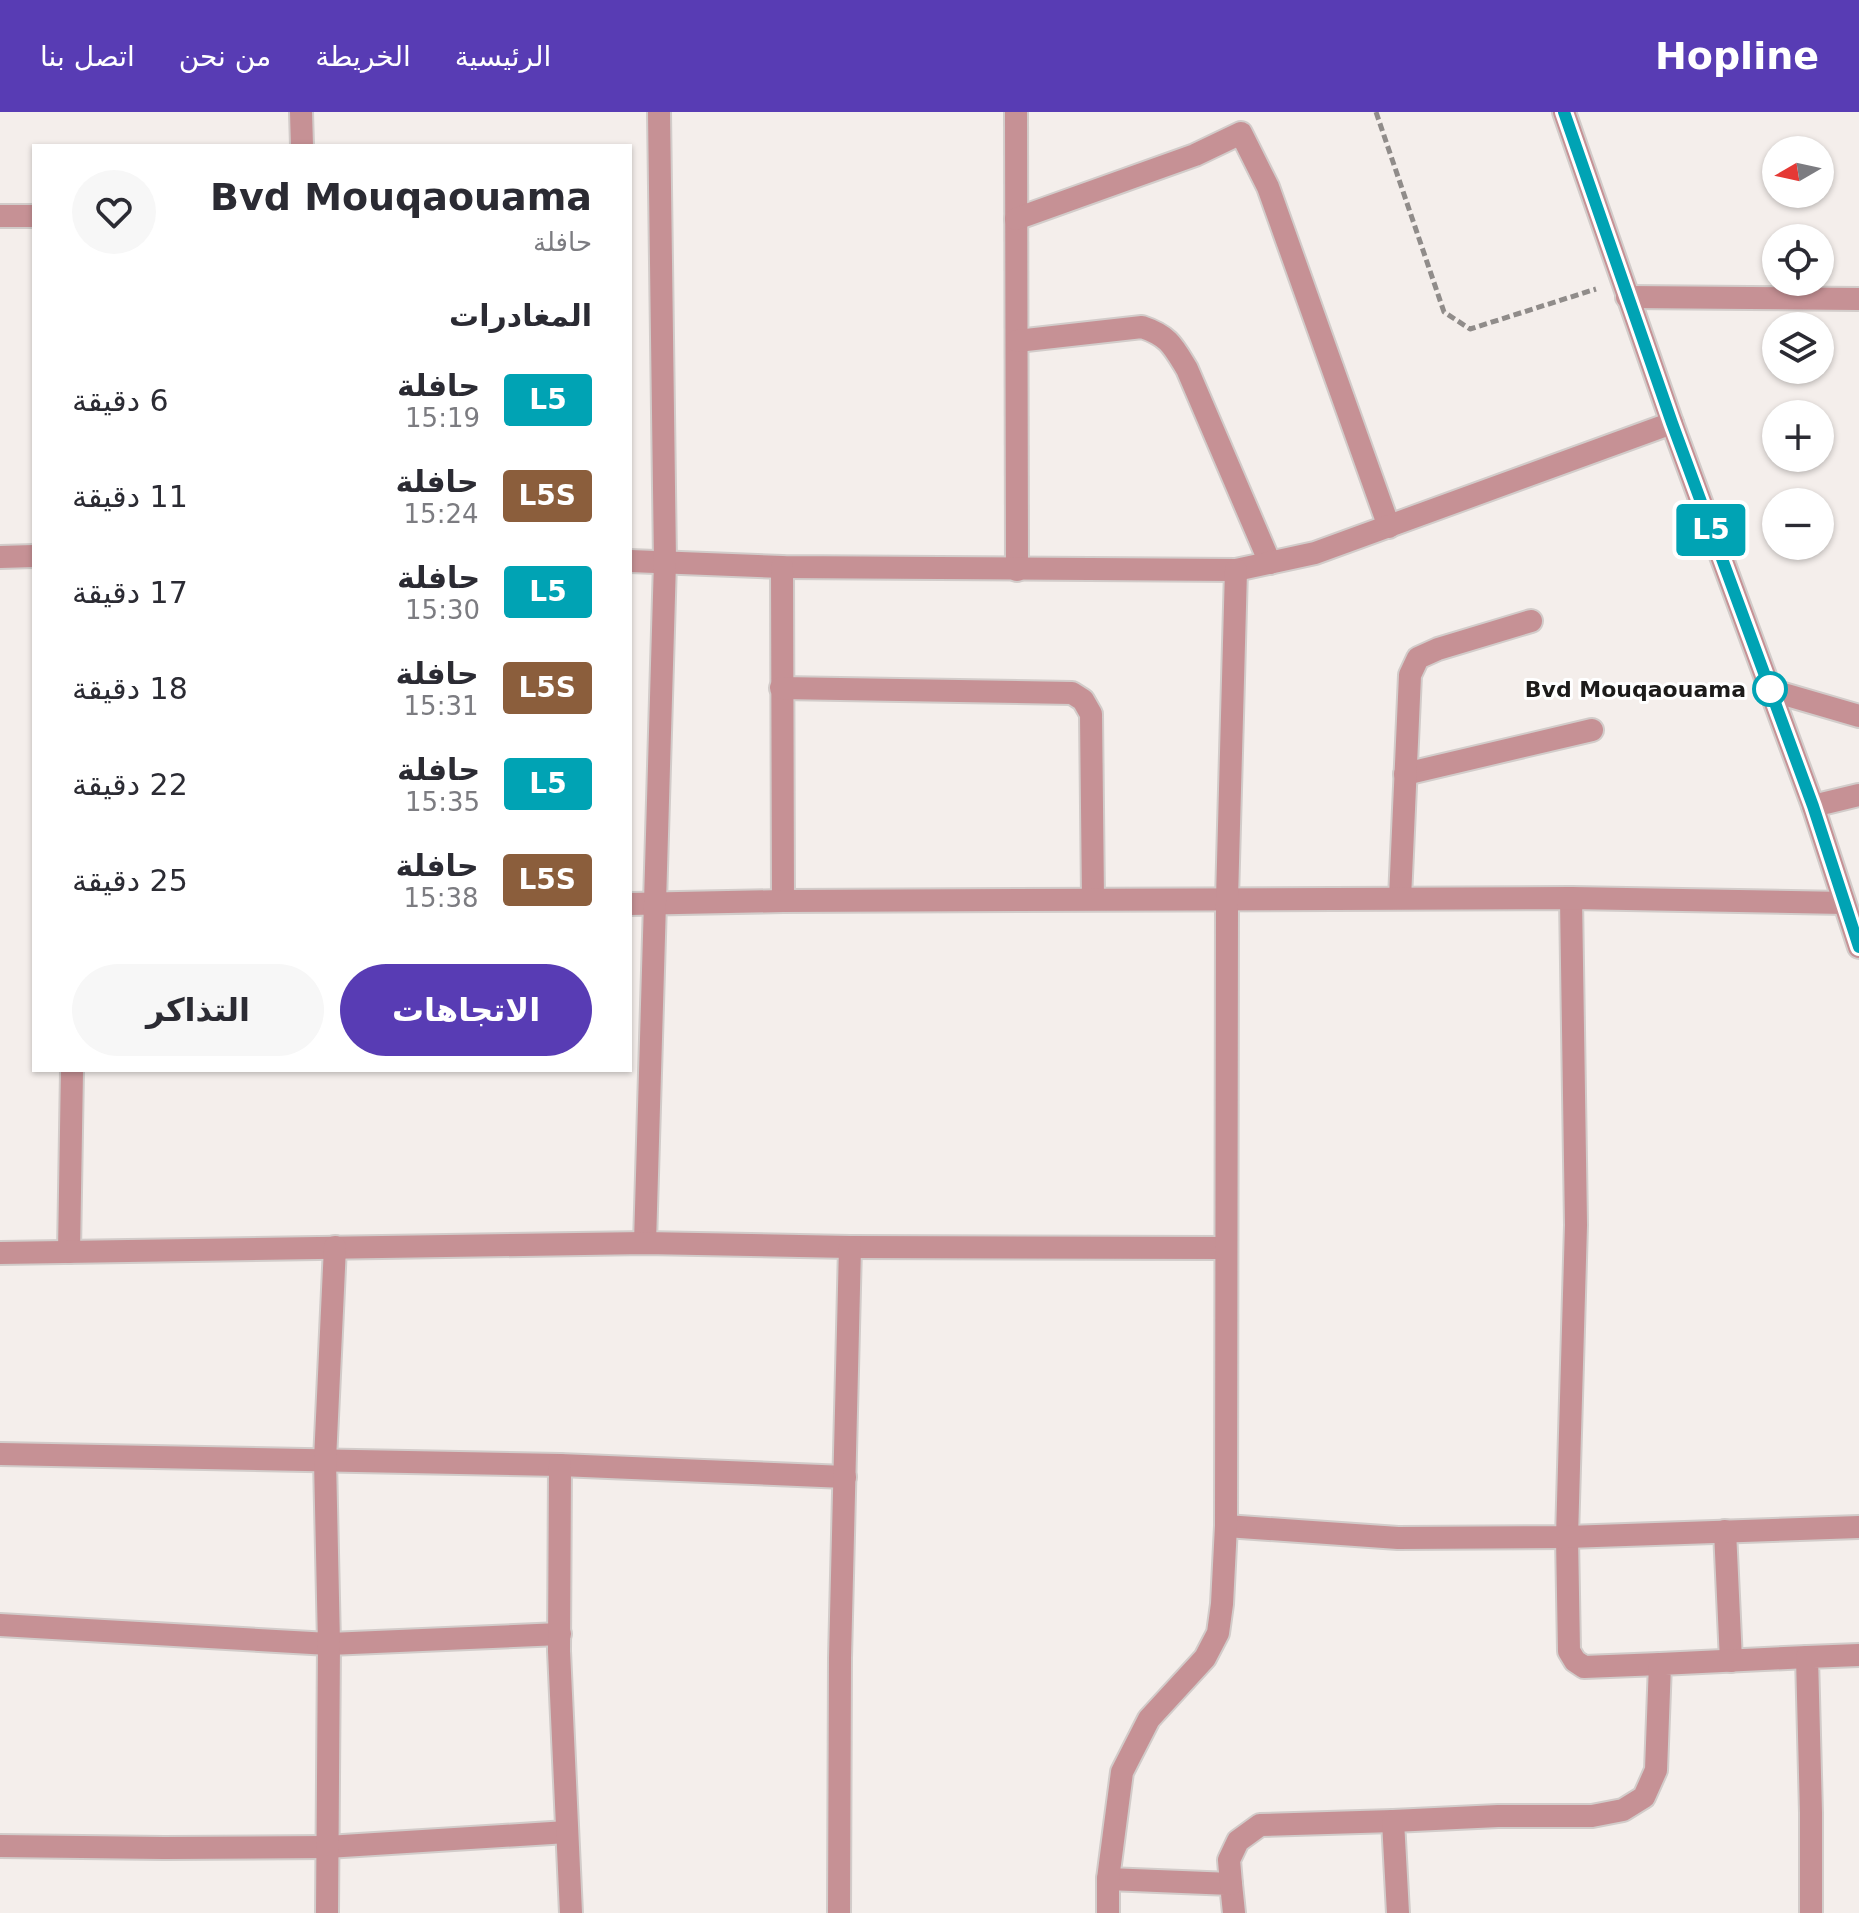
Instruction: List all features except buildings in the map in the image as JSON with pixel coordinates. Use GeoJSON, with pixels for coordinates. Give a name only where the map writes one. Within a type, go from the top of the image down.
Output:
{"type":"FeatureCollection","features":[{"type":"Feature","properties":{"kind":"street"},"geometry":{"type":"LineString","coordinates":[[301,112],[302,144]]}},
{"type":"Feature","properties":{"kind":"street"},"geometry":{"type":"LineString","coordinates":[[645,1243],[665,562],[659,112]]}},
{"type":"Feature","properties":{"kind":"street"},"geometry":{"type":"LineString","coordinates":[[1016,112],[1017,570]]}},
{"type":"Feature","properties":{"kind":"street"},"geometry":{"type":"LineString","coordinates":[[1564,112],[1672,423],[1813,806],[1859,947]]}},
{"type":"Feature","properties":{"kind":"street"},"geometry":{"type":"LineString","coordinates":[[1016,219],[1195,155],[1241,133],[1268,187],[1389,527]]}},
{"type":"Feature","properties":{"kind":"street"},"geometry":{"type":"LineString","coordinates":[[0,216],[32,216]]}},
{"type":"Feature","properties":{"kind":"street"},"geometry":{"type":"LineString","coordinates":[[1625,289],[1859,299]]}},
{"type":"Feature","properties":{"kind":"street"},"geometry":{"type":"LineString","coordinates":[[1017,341],[1142,327],[1171,341],[1187,369],[1270,563]]}},
{"type":"Feature","properties":{"kind":"street"},"geometry":{"type":"LineString","coordinates":[[632,561],[782,567],[1236,570],[1315,553],[1672,423]]}},
{"type":"Feature","properties":{"kind":"street"},"geometry":{"type":"LineString","coordinates":[[0,557],[32,556]]}},
{"type":"Feature","properties":{"kind":"street"},"geometry":{"type":"LineString","coordinates":[[782,567],[783,901]]}},
{"type":"Feature","properties":{"kind":"street"},"geometry":{"type":"LineString","coordinates":[[1108,1913],[1108,1879],[1122,1772],[1149,1719],[1205,1658],[1218,1633],[1222,1604],[1226,1526],[1227,899],[1236,570]]}},
{"type":"Feature","properties":{"kind":"street"},"geometry":{"type":"LineString","coordinates":[[1400,898],[1410,675],[1418,658],[1531,621]]}},
{"type":"Feature","properties":{"kind":"street"},"geometry":{"type":"LineString","coordinates":[[781,688],[1072,693],[1083,700],[1091,714],[1093,899]]}},
{"type":"Feature","properties":{"kind":"street"},"geometry":{"type":"LineString","coordinates":[[1770,690],[1859,716]]}},
{"type":"Feature","properties":{"kind":"street"},"geometry":{"type":"LineString","coordinates":[[1405,774],[1592,730]]}},
{"type":"Feature","properties":{"kind":"street"},"geometry":{"type":"LineString","coordinates":[[1813,806],[1859,795]]}},
{"type":"Feature","properties":{"kind":"street"},"geometry":{"type":"LineString","coordinates":[[632,904],[1400,898],[1844,903]]}},
{"type":"Feature","properties":{"kind":"street"},"geometry":{"type":"LineString","coordinates":[[1571,898],[1576,1225],[1567,1537],[1569,1651],[1575,1661],[1584,1667],[1859,1655]]}},
{"type":"Feature","properties":{"kind":"street"},"geometry":{"type":"LineString","coordinates":[[69,1252],[72,1072]]}},
{"type":"Feature","properties":{"kind":"street"},"geometry":{"type":"LineString","coordinates":[[0,1253],[645,1243],[1226,1248]]}},
{"type":"Feature","properties":{"kind":"street"},"geometry":{"type":"LineString","coordinates":[[327,1913],[329,1644],[325,1460],[335,1247]]}},
{"type":"Feature","properties":{"kind":"street"},"geometry":{"type":"LineString","coordinates":[[839,1913],[840,1658],[850,1247]]}},
{"type":"Feature","properties":{"kind":"street"},"geometry":{"type":"LineString","coordinates":[[0,1454],[560,1465],[845,1477]]}},
{"type":"Feature","properties":{"kind":"street"},"geometry":{"type":"LineString","coordinates":[[560,1465],[560,1634],[571,1913]]}},
{"type":"Feature","properties":{"kind":"street"},"geometry":{"type":"LineString","coordinates":[[1226,1526],[1398,1538],[1567,1537],[1859,1527]]}},
{"type":"Feature","properties":{"kind":"street"},"geometry":{"type":"LineString","coordinates":[[1725,1531],[1731,1661]]}},
{"type":"Feature","properties":{"kind":"street"},"geometry":{"type":"LineString","coordinates":[[0,1625],[329,1644],[560,1634]]}},
{"type":"Feature","properties":{"kind":"street"},"geometry":{"type":"LineString","coordinates":[[1807,1657],[1811,1913]]}},
{"type":"Feature","properties":{"kind":"street"},"geometry":{"type":"LineString","coordinates":[[1234,1913],[1229,1860],[1238,1841],[1260,1825],[1498,1816],[1592,1816],[1623,1810],[1644,1797],[1656,1770],[1660,1664]]}},
{"type":"Feature","properties":{"kind":"street"},"geometry":{"type":"LineString","coordinates":[[1393,1821],[1398,1913]]}},
{"type":"Feature","properties":{"kind":"street"},"geometry":{"type":"LineString","coordinates":[[0,1846],[327,1847],[567,1832]]}},
{"type":"Feature","properties":{"kind":"street"},"geometry":{"type":"LineString","coordinates":[[1108,1879],[1231,1884]]}},
{"type":"Feature","properties":{"kind":"path"},"geometry":{"type":"LineString","coordinates":[[1376,112],[1444,312],[1470,329],[1625,289]]}},
{"type":"Feature","properties":{"kind":"bus line","name":"L5"},"geometry":{"type":"LineString","coordinates":[[1564,112],[1672,423],[1813,806],[1859,947]]}},
{"type":"Feature","properties":{"kind":"place","name":"Bvd Mouqaouama"},"geometry":{"type":"Point","coordinates":[1770,689]}}]}
